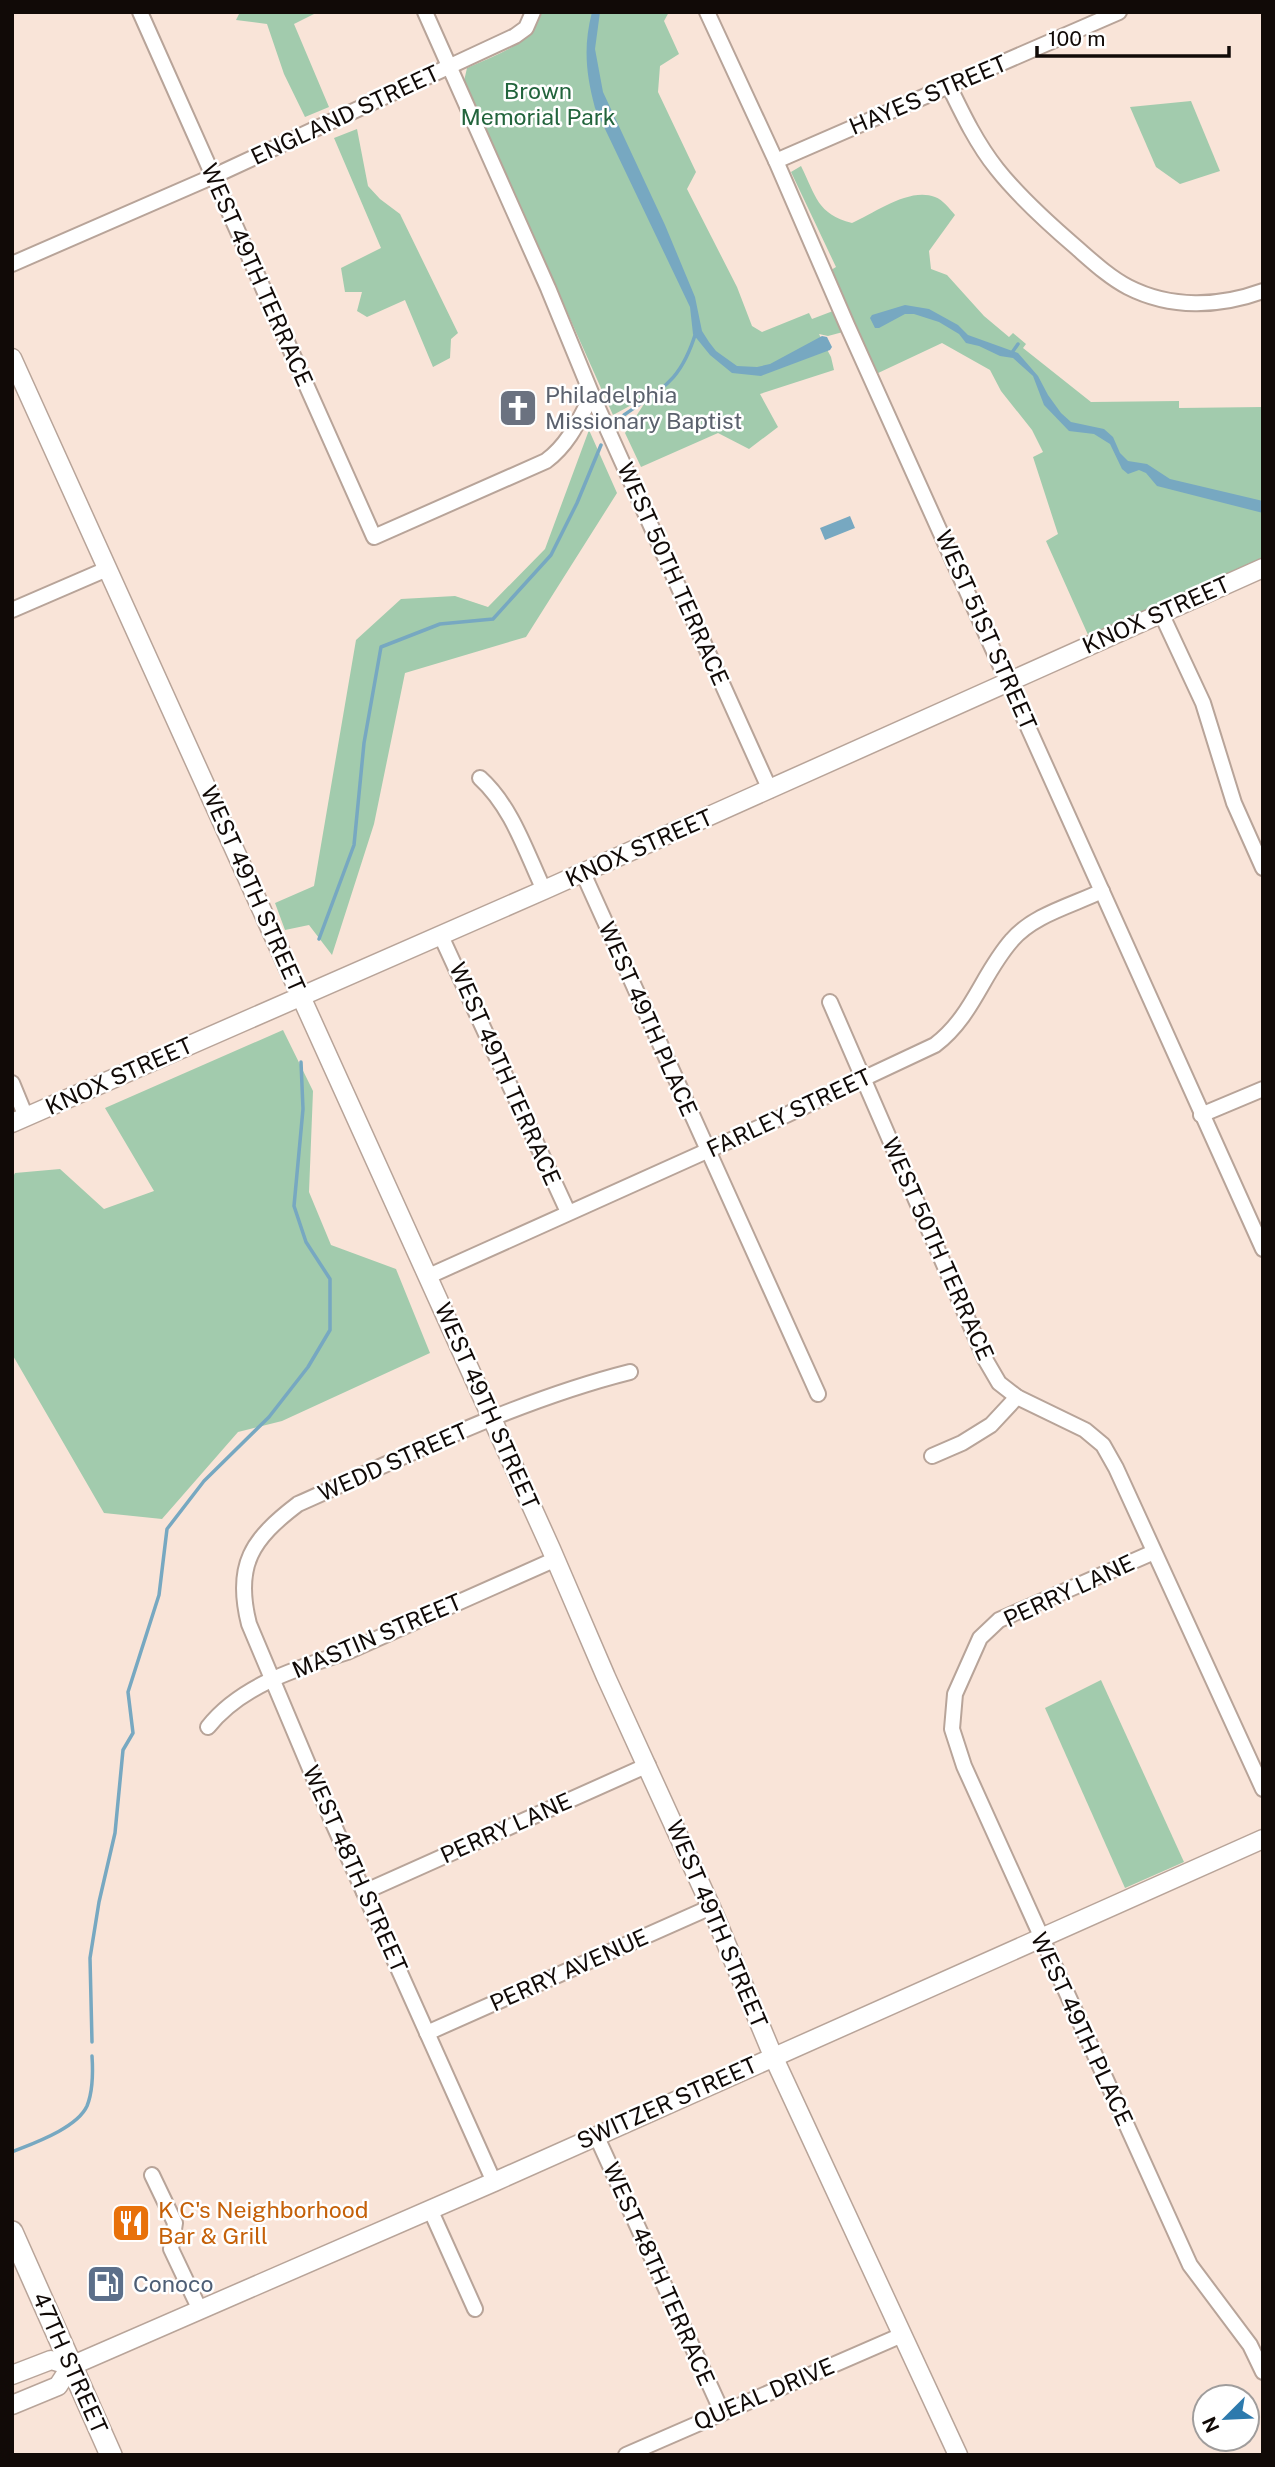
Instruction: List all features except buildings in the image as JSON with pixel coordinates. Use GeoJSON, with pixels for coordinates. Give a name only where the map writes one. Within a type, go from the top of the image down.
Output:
{"type":"FeatureCollection","features":[{"type":"Feature","properties":{"kind":"main road","name":"47TH STREET"},"geometry":{"type":"LineString","coordinates":[[12,2232],[111,2455]]}},
{"type":"Feature","properties":{"kind":"street","name":"WEST 49TH TERRACE"},"geometry":{"type":"LineString","coordinates":[[140,12],[374,537],[545,461],[571,436],[592,395]]}},
{"type":"Feature","properties":{"kind":"street","name":"WEST 50TH TERRACE"},"geometry":{"type":"LineString","coordinates":[[425,12],[592,395],[770,790]]}},
{"type":"Feature","properties":{"kind":"street","name":"ENGLAND STREET"},"geometry":{"type":"LineString","coordinates":[[12,264],[214,176],[523,32],[533,12]]}},
{"type":"Feature","properties":{"kind":"street","name":"WEST 51ST STREET"},"geometry":{"type":"LineString","coordinates":[[707,12],[1263,1249]]}},
{"type":"Feature","properties":{"kind":"street","name":"HAYES STREET"},"geometry":{"type":"LineString","coordinates":[[776,161],[1119,12]]}},
{"type":"Feature","properties":{"kind":"street"},"geometry":{"type":"LineString","coordinates":[[949,86],[969,126],[998,169],[1052,226],[1103,271],[1128,287],[1180,303],[1208,304],[1238,300],[1263,291]]}},
{"type":"Feature","properties":{"kind":"street","name":"WEST 49TH STREET"},"geometry":{"type":"LineString","coordinates":[[12,358],[556,1559],[606,1677],[711,1907],[773,2056],[958,2455]]}},
{"type":"Feature","properties":{"kind":"street","name":"KNOX STREET"},"geometry":{"type":"LineString","coordinates":[[19,1120],[583,873],[1263,568]]}},
{"type":"Feature","properties":{"kind":"street"},"geometry":{"type":"LineString","coordinates":[[12,610],[107,569]]}},
{"type":"Feature","properties":{"kind":"street"},"geometry":{"type":"LineString","coordinates":[[1161,613],[1203,703],[1234,803],[1263,869]]}},
{"type":"Feature","properties":{"kind":"street"},"geometry":{"type":"LineString","coordinates":[[480,778],[494,790],[506,809],[544,890]]}},
{"type":"Feature","properties":{"kind":"street","name":"WEST 49TH PLACE"},"geometry":{"type":"LineString","coordinates":[[583,873],[818,1394]]}},
{"type":"Feature","properties":{"kind":"street","name":"FARLEY STREET"},"geometry":{"type":"LineString","coordinates":[[429,1276],[708,1151],[935,1045],[951,1033],[968,1010],[1012,940],[1029,925],[1102,891]]}},
{"type":"Feature","properties":{"kind":"street","name":"WEST 49TH TERRACE"},"geometry":{"type":"LineString","coordinates":[[441,936],[568,1212]]}},
{"type":"Feature","properties":{"kind":"street","name":"WEST 50TH TERRACE"},"geometry":{"type":"LineString","coordinates":[[830,1002],[985,1359],[999,1383],[1017,1397],[1085,1430],[1103,1445],[1263,1789]]}},
{"type":"Feature","properties":{"kind":"street"},"geometry":{"type":"LineString","coordinates":[[12,1083],[19,1120]]}},
{"type":"Feature","properties":{"kind":"street"},"geometry":{"type":"LineString","coordinates":[[1201,1115],[1263,1089]]}},
{"type":"Feature","properties":{"kind":"street","name":"WEDD STREET"},"geometry":{"type":"LineString","coordinates":[[252,1550],[272,1524],[298,1504],[492,1419],[588,1383],[630,1372]]}},
{"type":"Feature","properties":{"kind":"street"},"geometry":{"type":"LineString","coordinates":[[932,1456],[962,1443],[991,1425],[1017,1397]]}},
{"type":"Feature","properties":{"kind":"street","name":"WEST 48TH STREET"},"geometry":{"type":"LineString","coordinates":[[252,1550],[243,1589],[249,1624],[364,1892],[494,2182]]}},
{"type":"Feature","properties":{"kind":"street","name":"PERRY LANE"},"geometry":{"type":"LineString","coordinates":[[964,1669],[980,1638],[999,1620],[1154,1552]]}},
{"type":"Feature","properties":{"kind":"street","name":"MASTIN STREET"},"geometry":{"type":"LineString","coordinates":[[208,1727],[220,1712],[243,1694],[312,1663],[347,1652],[556,1559]]}},
{"type":"Feature","properties":{"kind":"street","name":"WEST 49TH PLACE"},"geometry":{"type":"LineString","coordinates":[[964,1669],[952,1706],[951,1729],[956,1747],[1190,2265],[1250,2346],[1263,2372]]}},
{"type":"Feature","properties":{"kind":"street","name":"PERRY LANE"},"geometry":{"type":"LineString","coordinates":[[364,1892],[648,1765]]}},
{"type":"Feature","properties":{"kind":"street","name":"SWITZER STREET"},"geometry":{"type":"LineString","coordinates":[[71,2366],[494,2182],[1263,1839]]}},
{"type":"Feature","properties":{"kind":"street","name":"PERRY AVENUE"},"geometry":{"type":"LineString","coordinates":[[427,2033],[711,1907]]}},
{"type":"Feature","properties":{"kind":"street","name":"WEST 48TH TERRACE"},"geometry":{"type":"LineString","coordinates":[[596,2135],[722,2412]]}},
{"type":"Feature","properties":{"kind":"street"},"geometry":{"type":"LineString","coordinates":[[152,2175],[176,2223],[171,2249],[200,2310]]}},
{"type":"Feature","properties":{"kind":"street"},"geometry":{"type":"LineString","coordinates":[[430,2209],[475,2309]]}},
{"type":"Feature","properties":{"kind":"street","name":"QUEAL DRIVE"},"geometry":{"type":"LineString","coordinates":[[626,2455],[902,2335]]}},
{"type":"Feature","properties":{"kind":"street"},"geometry":{"type":"LineString","coordinates":[[12,2375],[51,2360],[71,2366],[58,2386],[12,2405]]}},
{"type":"Feature","properties":{"kind":"green space"},"geometry":{"type":"Polygon","coordinates":[[[240,12],[318,12],[294,24],[329,107],[305,117],[284,74],[267,24],[236,20],[240,12]]]}},
{"type":"Feature","properties":{"kind":"green space","name":"Brown Memorial Park"},"geometry":{"type":"Polygon","coordinates":[[[542,12],[669,12],[664,21],[679,54],[660,66],[658,92],[696,172],[687,189],[737,287],[752,326],[762,332],[809,313],[812,319],[833,311],[843,332],[828,336],[819,334],[831,357],[834,370],[760,394],[778,427],[749,449],[718,433],[641,467],[625,433],[650,395],[613,415],[464,81],[467,68],[522,41],[537,23],[542,12]]]}},
{"type":"Feature","properties":{"kind":"green space"},"geometry":{"type":"Polygon","coordinates":[[[1191,101],[1220,171],[1180,184],[1156,167],[1130,107],[1191,101]]]}},
{"type":"Feature","properties":{"kind":"green space"},"geometry":{"type":"Polygon","coordinates":[[[357,129],[368,186],[400,214],[458,333],[451,339],[450,358],[433,367],[405,300],[367,317],[357,311],[362,292],[345,292],[341,268],[381,248],[334,138],[357,129]]]}},
{"type":"Feature","properties":{"kind":"green space"},"geometry":{"type":"Polygon","coordinates":[[[801,166],[814,195],[824,209],[831,215],[852,223],[892,202],[914,195],[935,197],[943,202],[955,215],[929,251],[931,269],[947,275],[984,316],[1009,337],[1013,333],[1026,344],[1023,348],[1091,402],[1179,401],[1179,408],[1263,407],[1263,559],[1089,637],[1046,541],[1058,534],[1033,457],[1043,452],[1032,430],[1001,391],[990,370],[942,343],[876,374],[831,270],[836,267],[791,172],[801,166]]]}},
{"type":"Feature","properties":{"kind":"green space"},"geometry":{"type":"Polygon","coordinates":[[[589,430],[617,493],[526,637],[405,673],[374,824],[332,955],[309,925],[285,930],[275,903],[314,886],[356,640],[401,599],[455,596],[488,607],[545,549],[589,430]]]}},
{"type":"Feature","properties":{"kind":"green space"},"geometry":{"type":"Polygon","coordinates":[[[283,1030],[313,1091],[309,1192],[331,1245],[396,1269],[430,1353],[282,1421],[238,1432],[162,1519],[104,1513],[12,1354],[12,1179],[15,1173],[60,1169],[104,1209],[154,1191],[105,1108],[283,1030]]]}},
{"type":"Feature","properties":{"kind":"green space"},"geometry":{"type":"Polygon","coordinates":[[[1101,1680],[1184,1862],[1125,1888],[1045,1708],[1101,1680]]]}},
{"type":"Feature","properties":{"kind":"water"},"geometry":{"type":"Polygon","coordinates":[[[592,12],[600,12],[595,49],[603,92],[665,225],[695,297],[702,331],[709,342],[716,351],[737,366],[757,367],[770,364],[822,336],[827,337],[832,347],[830,350],[761,376],[732,373],[710,355],[693,334],[690,307],[595,108],[587,60],[587,37],[592,12]]]}},
{"type":"Feature","properties":{"kind":"water"},"geometry":{"type":"Polygon","coordinates":[[[905,305],[929,309],[958,325],[968,335],[1018,353],[1038,376],[1061,413],[1071,422],[1104,429],[1113,437],[1120,453],[1128,461],[1147,464],[1170,479],[1263,501],[1263,513],[1157,486],[1146,473],[1139,470],[1128,474],[1122,469],[1110,444],[1094,434],[1069,431],[1044,405],[1033,376],[1013,358],[966,343],[959,334],[939,322],[905,314],[875,328],[870,318],[872,315],[905,305]]]}},
{"type":"Feature","properties":{"kind":"water"},"geometry":{"type":"Polygon","coordinates":[[[850,516],[855,528],[825,540],[820,528],[850,516]]]}},
{"type":"Feature","properties":{"kind":"waterway"},"geometry":{"type":"LineString","coordinates":[[624,415],[660,389],[677,372],[696,332]]}},
{"type":"Feature","properties":{"kind":"waterway"},"geometry":{"type":"LineString","coordinates":[[1011,354],[1018,344]]}},
{"type":"Feature","properties":{"kind":"waterway"},"geometry":{"type":"LineString","coordinates":[[319,939],[354,845],[364,743],[381,647],[440,624],[493,619],[551,555],[577,503],[601,445]]}},
{"type":"Feature","properties":{"kind":"waterway"},"geometry":{"type":"LineString","coordinates":[[92,2042],[90,1958],[99,1902],[115,1833],[123,1750],[133,1733],[128,1692],[159,1595],[167,1529],[204,1481],[269,1417],[308,1367],[330,1330],[330,1279],[306,1242],[294,1206],[303,1109],[301,1062]]}},
{"type":"Feature","properties":{"kind":"waterway"},"geometry":{"type":"LineString","coordinates":[[12,2152],[54,2134],[82,2114],[90,2094],[92,2056]]}},
{"type":"Feature","properties":{"kind":"place","name":"Philadelphia Missionary Baptist"},"geometry":{"type":"Point","coordinates":[518,408]}},
{"type":"Feature","properties":{"kind":"place","name":"K C's Neighborhood Bar & Grill"},"geometry":{"type":"Point","coordinates":[131,2223]}},
{"type":"Feature","properties":{"kind":"place","name":"Conoco"},"geometry":{"type":"Point","coordinates":[106,2284]}}]}
